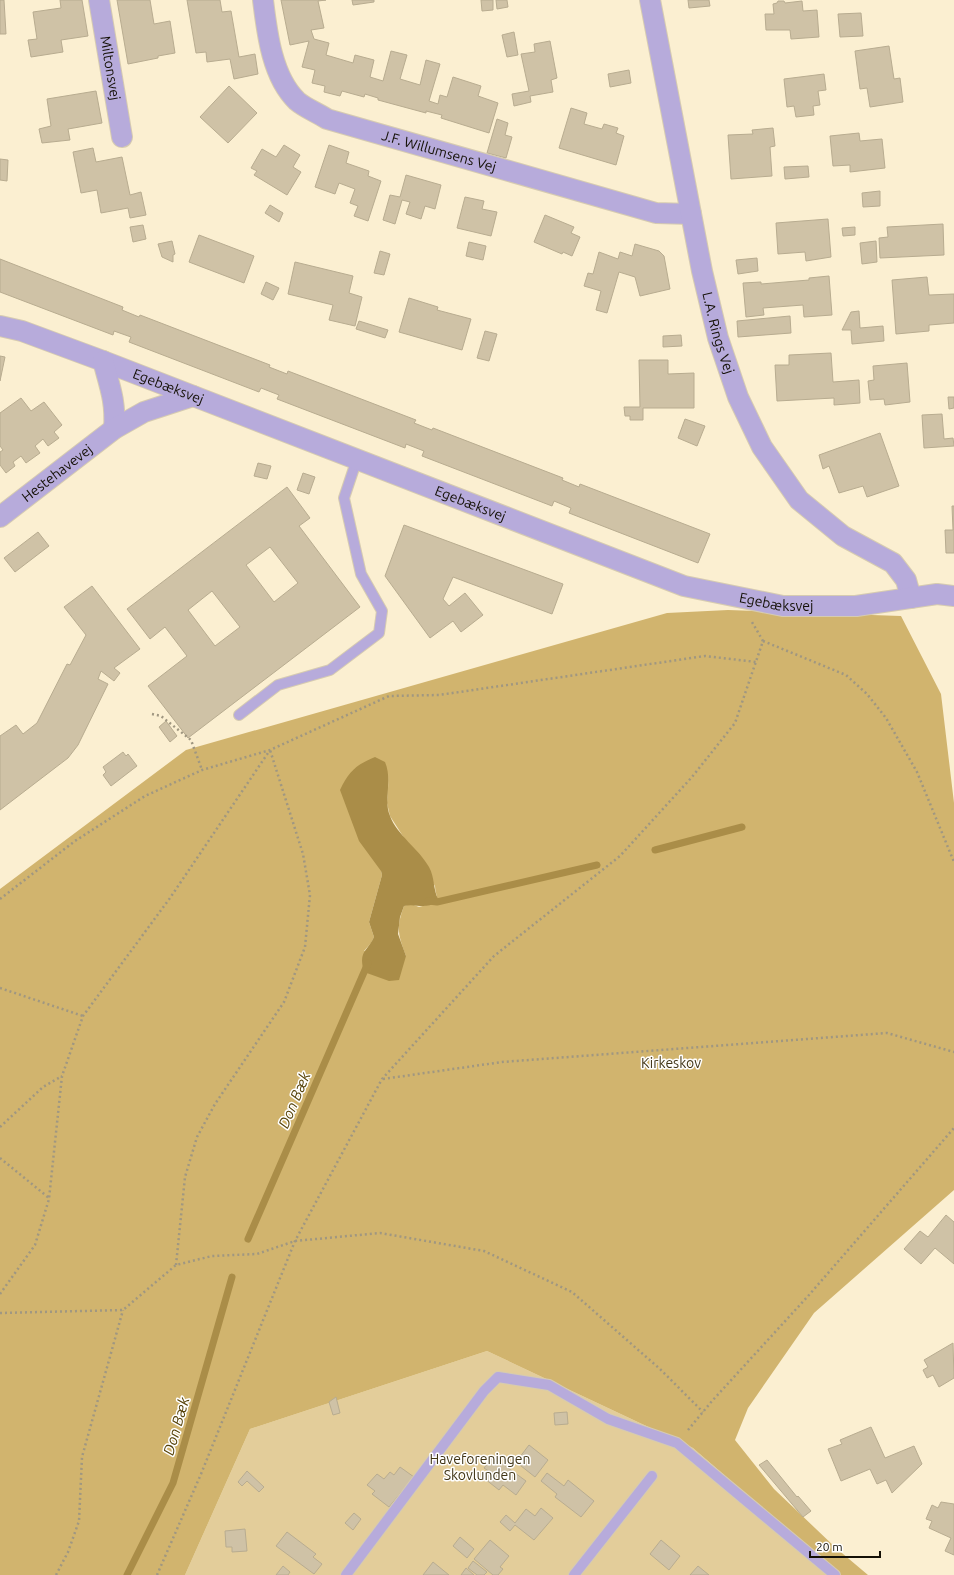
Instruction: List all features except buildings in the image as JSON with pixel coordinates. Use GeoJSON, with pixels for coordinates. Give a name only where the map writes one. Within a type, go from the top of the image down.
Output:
{"type":"FeatureCollection","features":[{"type":"Feature","properties":{"kind":"street","name":"Miltonsvej"},"geometry":{"type":"LineString","coordinates":[[99,0],[122,137]]}},
{"type":"Feature","properties":{"kind":"street","name":"J.F. Willumsens Vej"},"geometry":{"type":"LineString","coordinates":[[263,0],[270,44],[281,80],[298,102],[327,119],[656,213],[691,214]]}},
{"type":"Feature","properties":{"kind":"street","name":"L.A. Rings Vej"},"geometry":{"type":"LineString","coordinates":[[650,0],[691,214],[718,338],[738,397],[762,447],[799,500],[842,536],[893,563],[906,580],[911,598]]}},
{"type":"Feature","properties":{"kind":"street","name":"Egebæksvej"},"geometry":{"type":"LineString","coordinates":[[0,326],[22,331],[102,361],[684,586],[790,606],[856,606],[937,594],[954,596]]}},
{"type":"Feature","properties":{"kind":"street"},"geometry":{"type":"LineString","coordinates":[[102,361],[114,396],[114,429]]}},
{"type":"Feature","properties":{"kind":"street","name":"Hestehavevej"},"geometry":{"type":"LineString","coordinates":[[0,517],[114,429],[144,412],[193,396]]}},
{"type":"Feature","properties":{"kind":"lane"},"geometry":{"type":"LineString","coordinates":[[239,714],[278,685],[330,670],[379,633],[382,611],[361,574],[344,498],[357,459]]}},
{"type":"Feature","properties":{"kind":"lane"},"geometry":{"type":"LineString","coordinates":[[346,1575],[484,1390],[498,1377],[549,1385],[608,1419],[677,1443],[835,1575]]}},
{"type":"Feature","properties":{"kind":"lane"},"geometry":{"type":"LineString","coordinates":[[574,1575],[652,1476]]}},
{"type":"Feature","properties":{"kind":"path"},"geometry":{"type":"LineString","coordinates":[[739,597],[762,641],[846,675],[867,694],[886,718],[917,772],[954,862]]}},
{"type":"Feature","properties":{"kind":"path"},"geometry":{"type":"LineString","coordinates":[[157,1575],[201,1474],[295,1241],[382,1079],[494,956],[620,856],[692,777],[735,723],[762,641]]}},
{"type":"Feature","properties":{"kind":"path"},"geometry":{"type":"LineString","coordinates":[[0,899],[75,841],[145,796],[202,770],[270,750],[390,696],[439,695],[705,656],[756,662]]}},
{"type":"Feature","properties":{"kind":"path"},"geometry":{"type":"LineString","coordinates":[[152,714],[161,716],[191,740],[202,770]]}},
{"type":"Feature","properties":{"kind":"path"},"geometry":{"type":"LineString","coordinates":[[0,1294],[35,1244],[49,1199],[62,1076],[83,1016],[170,898],[270,750]]}},
{"type":"Feature","properties":{"kind":"path"},"geometry":{"type":"LineString","coordinates":[[176,1265],[185,1177],[197,1137],[216,1104],[284,1002],[305,947],[310,895],[303,854],[270,750]]}},
{"type":"Feature","properties":{"kind":"path"},"geometry":{"type":"LineString","coordinates":[[0,988],[83,1016]]}},
{"type":"Feature","properties":{"kind":"path"},"geometry":{"type":"LineString","coordinates":[[382,1079],[502,1062],[887,1033],[954,1052]]}},
{"type":"Feature","properties":{"kind":"path"},"geometry":{"type":"LineString","coordinates":[[0,1127],[43,1087],[62,1076]]}},
{"type":"Feature","properties":{"kind":"path"},"geometry":{"type":"LineString","coordinates":[[677,1443],[703,1412],[809,1295],[954,1128]]}},
{"type":"Feature","properties":{"kind":"path"},"geometry":{"type":"LineString","coordinates":[[0,1158],[49,1199]]}},
{"type":"Feature","properties":{"kind":"path"},"geometry":{"type":"LineString","coordinates":[[56,1575],[68,1552],[79,1521],[82,1457],[123,1310],[176,1265],[212,1256],[257,1254],[295,1241],[380,1233],[484,1251],[572,1292],[660,1369],[703,1412]]}},
{"type":"Feature","properties":{"kind":"path"},"geometry":{"type":"LineString","coordinates":[[0,1313],[123,1310]]}},
{"type":"Feature","properties":{"kind":"green space","name":"Kirkeskov"},"geometry":{"type":"Polygon","coordinates":[[[728,610],[901,616],[941,694],[954,803],[954,1190],[814,1313],[748,1408],[735,1440],[774,1489],[836,1548],[868,1575],[839,1575],[693,1448],[487,1351],[250,1429],[185,1575],[0,1575],[0,889],[186,750],[667,613],[728,610]],[[389,773],[381,871],[382,875],[369,922],[374,937],[364,951],[406,956],[399,931],[404,906],[411,904],[419,907],[437,902],[437,898],[435,886],[390,816],[387,803],[389,773]]]}},
{"type":"Feature","properties":{"kind":"green space","name":"Haveforeningen Skovlunden"},"geometry":{"type":"Polygon","coordinates":[[[487,1351],[693,1448],[839,1575],[185,1575],[250,1429],[487,1351]]]}},
{"type":"Feature","properties":{"kind":"shaded area"},"geometry":{"type":"Polygon","coordinates":[[[375,757],[385,762],[387,769],[387,803],[393,823],[425,860],[432,875],[438,899],[437,902],[428,906],[404,906],[400,917],[398,934],[406,956],[399,980],[389,981],[364,972],[362,965],[364,952],[374,937],[369,922],[382,875],[381,871],[359,841],[340,790],[354,769],[375,757]]]}},
{"type":"Feature","properties":{"kind":"waterway"},"geometry":{"type":"LineString","coordinates":[[655,850],[742,827]]}},
{"type":"Feature","properties":{"kind":"waterway"},"geometry":{"type":"LineString","coordinates":[[428,901],[437,902],[597,865]]}},
{"type":"Feature","properties":{"kind":"waterway","name":"Don Bæk"},"geometry":{"type":"LineString","coordinates":[[248,1239],[368,963]]}},
{"type":"Feature","properties":{"kind":"waterway","name":"Don Bæk"},"geometry":{"type":"LineString","coordinates":[[127,1575],[173,1483],[232,1277]]}}]}
